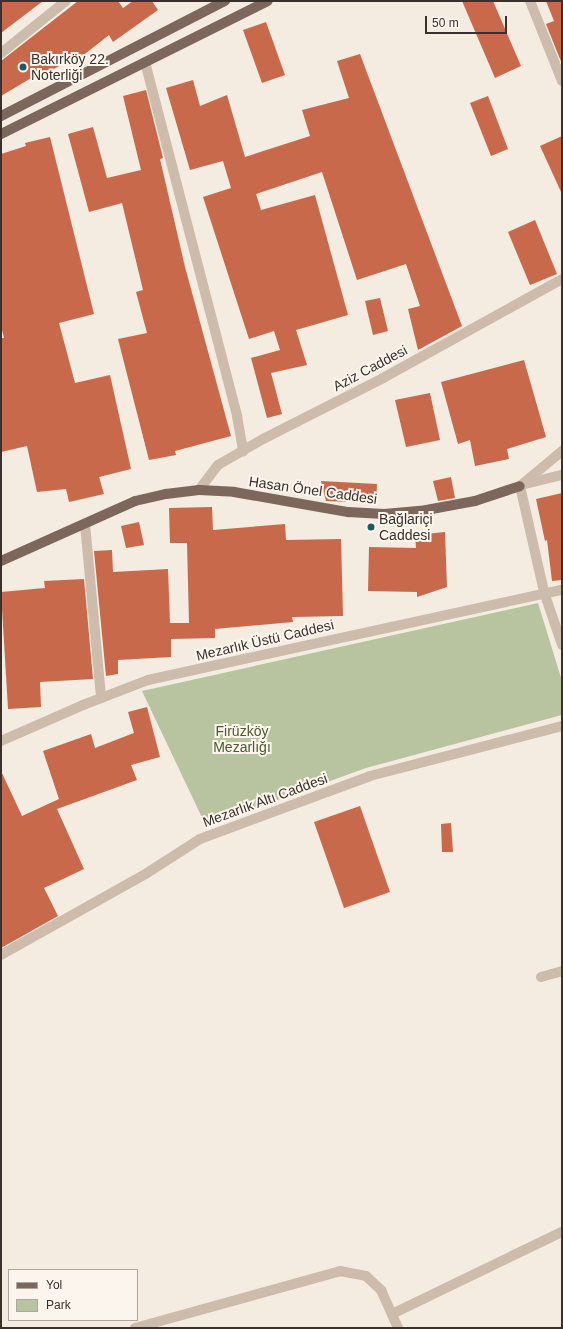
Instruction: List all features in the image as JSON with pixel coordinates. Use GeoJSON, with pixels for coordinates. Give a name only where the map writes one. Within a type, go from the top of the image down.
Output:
{"type":"FeatureCollection","features":[{"type":"Feature","properties":{"kind":"main road"},"geometry":{"type":"LineString","coordinates":[[1,116],[225,1]]}},
{"type":"Feature","properties":{"kind":"main road"},"geometry":{"type":"LineString","coordinates":[[1,133],[268,1]]}},
{"type":"Feature","properties":{"kind":"main road","name":"Hasan Önel Caddesi"},"geometry":{"type":"LineString","coordinates":[[199,490],[384,514],[421,512],[475,501],[520,486]]}},
{"type":"Feature","properties":{"kind":"main road"},"geometry":{"type":"LineString","coordinates":[[1,561],[135,501],[199,490]]}},
{"type":"Feature","properties":{"kind":"street"},"geometry":{"type":"LineString","coordinates":[[1,53],[66,1]]}},
{"type":"Feature","properties":{"kind":"street"},"geometry":{"type":"LineString","coordinates":[[530,1],[562,80]]}},
{"type":"Feature","properties":{"kind":"street"},"geometry":{"type":"LineString","coordinates":[[145,62],[237,416],[242,451]]}},
{"type":"Feature","properties":{"kind":"street","name":"Aziz Caddesi"},"geometry":{"type":"LineString","coordinates":[[199,490],[218,466],[242,451],[383,378],[562,279]]}},
{"type":"Feature","properties":{"kind":"street"},"geometry":{"type":"LineString","coordinates":[[562,451],[520,486],[544,592],[562,645]]}},
{"type":"Feature","properties":{"kind":"street","name":"Hasan Önel Caddesi"},"geometry":{"type":"LineString","coordinates":[[520,486],[562,475]]}},
{"type":"Feature","properties":{"kind":"street"},"geometry":{"type":"LineString","coordinates":[[85,524],[101,698]]}},
{"type":"Feature","properties":{"kind":"street","name":"Mezarlık Üstü Caddesi"},"geometry":{"type":"LineString","coordinates":[[1,741],[101,698],[148,680],[544,592],[562,590]]}},
{"type":"Feature","properties":{"kind":"street","name":"Mezarlık Altı Caddesi"},"geometry":{"type":"LineString","coordinates":[[1,954],[147,873],[200,839],[370,776],[562,726]]}},
{"type":"Feature","properties":{"kind":"street"},"geometry":{"type":"LineString","coordinates":[[541,977],[562,971]]}},
{"type":"Feature","properties":{"kind":"street"},"geometry":{"type":"LineString","coordinates":[[392,1314],[562,1232]]}},
{"type":"Feature","properties":{"kind":"street"},"geometry":{"type":"LineString","coordinates":[[135,1328],[340,1271],[366,1276],[381,1290],[398,1328]]}},
{"type":"Feature","properties":{"kind":"green space","name":"Firüzköy Mezarlığı"},"geometry":{"type":"Polygon","coordinates":[[[538,603],[562,681],[562,715],[366,768],[206,826],[142,691],[538,603]]]}},
{"type":"Feature","properties":{"kind":"building"},"geometry":{"type":"Polygon","coordinates":[[[1,1],[43,1],[1,33],[1,1]]]}},
{"type":"Feature","properties":{"kind":"building"},"geometry":{"type":"Polygon","coordinates":[[[78,1],[118,1],[123,8],[133,1],[152,1],[158,10],[113,42],[109,35],[81,57],[79,56],[44,74],[43,71],[1,96],[1,61],[78,1]]]}},
{"type":"Feature","properties":{"kind":"building"},"geometry":{"type":"Polygon","coordinates":[[[462,1],[493,1],[521,66],[495,78],[462,1]]]}},
{"type":"Feature","properties":{"kind":"building"},"geometry":{"type":"Polygon","coordinates":[[[546,1],[562,1],[562,64],[546,24],[554,21],[546,1]]]}},
{"type":"Feature","properties":{"kind":"building"},"geometry":{"type":"Polygon","coordinates":[[[266,22],[285,75],[262,83],[243,30],[266,22]]]}},
{"type":"Feature","properties":{"kind":"building"},"geometry":{"type":"Polygon","coordinates":[[[360,54],[462,326],[418,350],[408,309],[420,306],[406,264],[357,280],[322,172],[256,194],[261,210],[315,195],[348,315],[296,330],[307,365],[271,373],[282,414],[267,418],[251,358],[280,350],[274,331],[249,339],[203,197],[231,188],[223,161],[190,170],[166,88],[193,80],[200,106],[227,95],[245,157],[310,136],[302,110],[349,98],[337,61],[360,54]]]}},
{"type":"Feature","properties":{"kind":"building"},"geometry":{"type":"Polygon","coordinates":[[[146,90],[163,158],[160,159],[185,267],[231,436],[175,451],[176,455],[149,460],[118,339],[147,333],[136,292],[143,290],[122,203],[89,212],[68,134],[93,127],[107,178],[141,170],[123,96],[146,90]]]}},
{"type":"Feature","properties":{"kind":"building"},"geometry":{"type":"Polygon","coordinates":[[[488,96],[508,149],[491,156],[470,103],[488,96]]]}},
{"type":"Feature","properties":{"kind":"building"},"geometry":{"type":"Polygon","coordinates":[[[562,136],[562,194],[540,146],[562,136]]]}},
{"type":"Feature","properties":{"kind":"building"},"geometry":{"type":"Polygon","coordinates":[[[50,137],[94,314],[59,323],[75,383],[110,375],[131,469],[99,477],[104,494],[69,502],[66,489],[37,492],[27,446],[1,452],[1,338],[4,338],[1,326],[1,154],[26,146],[25,143],[50,137]]]}},
{"type":"Feature","properties":{"kind":"building"},"geometry":{"type":"Polygon","coordinates":[[[535,220],[557,274],[530,285],[508,232],[535,220]]]}},
{"type":"Feature","properties":{"kind":"building"},"geometry":{"type":"Polygon","coordinates":[[[380,298],[388,331],[373,335],[365,301],[380,298]]]}},
{"type":"Feature","properties":{"kind":"building"},"geometry":{"type":"Polygon","coordinates":[[[524,360],[546,437],[507,449],[509,459],[475,466],[470,440],[458,444],[441,382],[524,360]]]}},
{"type":"Feature","properties":{"kind":"building"},"geometry":{"type":"Polygon","coordinates":[[[430,393],[440,440],[406,447],[395,400],[430,393]]]}},
{"type":"Feature","properties":{"kind":"building"},"geometry":{"type":"Polygon","coordinates":[[[451,477],[455,498],[438,501],[433,481],[451,477]]]}},
{"type":"Feature","properties":{"kind":"building"},"geometry":{"type":"Polygon","coordinates":[[[321,481],[377,484],[376,503],[326,501],[321,481]]]}},
{"type":"Feature","properties":{"kind":"building"},"geometry":{"type":"Polygon","coordinates":[[[562,493],[562,580],[552,581],[547,540],[545,541],[536,499],[562,493]]]}},
{"type":"Feature","properties":{"kind":"building"},"geometry":{"type":"Polygon","coordinates":[[[212,507],[213,530],[285,524],[286,540],[341,539],[343,616],[292,617],[293,622],[215,629],[215,638],[171,639],[171,657],[118,660],[118,674],[106,676],[94,551],[112,550],[113,572],[168,569],[170,623],[189,623],[187,543],[170,543],[169,508],[212,507]]]}},
{"type":"Feature","properties":{"kind":"building"},"geometry":{"type":"Polygon","coordinates":[[[139,522],[144,545],[126,548],[121,526],[139,522]]]}},
{"type":"Feature","properties":{"kind":"building"},"geometry":{"type":"Polygon","coordinates":[[[445,532],[447,587],[417,597],[417,592],[368,591],[369,547],[416,548],[415,535],[445,532]]]}},
{"type":"Feature","properties":{"kind":"building"},"geometry":{"type":"Polygon","coordinates":[[[84,579],[93,679],[40,682],[41,707],[8,709],[1,592],[45,588],[44,581],[84,579]]]}},
{"type":"Feature","properties":{"kind":"building"},"geometry":{"type":"Polygon","coordinates":[[[147,707],[160,757],[131,765],[137,780],[57,809],[84,869],[44,888],[58,916],[1,948],[1,771],[22,816],[59,799],[43,751],[91,734],[95,748],[134,733],[128,712],[147,707]]]}},
{"type":"Feature","properties":{"kind":"building"},"geometry":{"type":"Polygon","coordinates":[[[360,806],[390,892],[344,908],[314,822],[360,806]]]}},
{"type":"Feature","properties":{"kind":"building"},"geometry":{"type":"Polygon","coordinates":[[[451,823],[453,852],[442,852],[441,824],[451,823]]]}},
{"type":"Feature","properties":{"kind":"place","name":"Bakırköy 22. Noterliği"},"geometry":{"type":"Point","coordinates":[23,67]}},
{"type":"Feature","properties":{"kind":"place","name":"Bağlariçi Caddesi"},"geometry":{"type":"Point","coordinates":[371,527]}}]}
